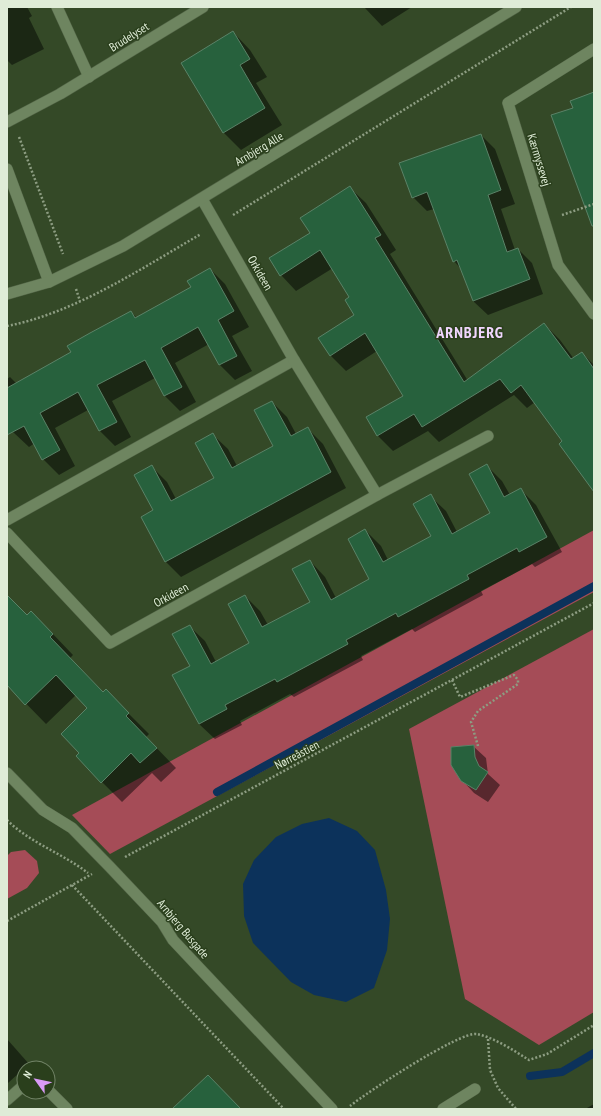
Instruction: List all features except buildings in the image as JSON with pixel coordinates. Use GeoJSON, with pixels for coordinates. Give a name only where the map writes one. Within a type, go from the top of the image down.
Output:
{"type":"FeatureCollection","features":[{"type":"Feature","properties":{"kind":"street"},"geometry":{"type":"LineString","coordinates":[[57,7],[89,77]]}},
{"type":"Feature","properties":{"kind":"street","name":"Brudelyset"},"geometry":{"type":"LineString","coordinates":[[10,121],[89,77],[203,7]]}},
{"type":"Feature","properties":{"kind":"street","name":"Arnbjerg Alle"},"geometry":{"type":"LineString","coordinates":[[7,294],[49,282],[123,246],[516,7]]}},
{"type":"Feature","properties":{"kind":"street","name":"Kærmyssevej"},"geometry":{"type":"LineString","coordinates":[[594,49],[508,103],[558,266],[594,314]]}},
{"type":"Feature","properties":{"kind":"street"},"geometry":{"type":"LineString","coordinates":[[7,169],[49,282]]}},
{"type":"Feature","properties":{"kind":"street","name":"Orkideen"},"geometry":{"type":"LineString","coordinates":[[202,199],[294,360],[377,495]]}},
{"type":"Feature","properties":{"kind":"street"},"geometry":{"type":"LineString","coordinates":[[7,520],[294,360]]}},
{"type":"Feature","properties":{"kind":"street","name":"Orkideen"},"geometry":{"type":"LineString","coordinates":[[7,533],[110,644],[377,495],[488,436]]}},
{"type":"Feature","properties":{"kind":"street","name":"Arnbjerg Busgade"},"geometry":{"type":"LineString","coordinates":[[7,773],[43,810],[72,828],[109,866],[162,922],[173,940],[332,1109]]}},
{"type":"Feature","properties":{"kind":"street"},"geometry":{"type":"LineString","coordinates":[[443,1109],[475,1089]]}},
{"type":"Feature","properties":{"kind":"street"},"geometry":{"type":"LineString","coordinates":[[7,1100],[16,1092]]}},
{"type":"Feature","properties":{"kind":"street"},"geometry":{"type":"LineString","coordinates":[[56,1100],[62,1108]]}},
{"type":"Feature","properties":{"kind":"path"},"geometry":{"type":"LineString","coordinates":[[7,326],[18,324],[80,301],[141,269],[571,7]]}},
{"type":"Feature","properties":{"kind":"path"},"geometry":{"type":"LineString","coordinates":[[10,121],[80,301]]}},
{"type":"Feature","properties":{"kind":"path"},"geometry":{"type":"LineString","coordinates":[[544,221],[594,204]]}},
{"type":"Feature","properties":{"kind":"path","name":"Nørreåstien"},"geometry":{"type":"LineString","coordinates":[[7,921],[89,875],[109,866],[594,603]]}},
{"type":"Feature","properties":{"kind":"path"},"geometry":{"type":"LineString","coordinates":[[452,680],[460,697],[514,676],[518,680],[518,684],[513,689],[478,711],[471,722],[478,746]]}},
{"type":"Feature","properties":{"kind":"path"},"geometry":{"type":"LineString","coordinates":[[7,820],[18,832],[72,860],[89,875]]}},
{"type":"Feature","properties":{"kind":"path"},"geometry":{"type":"LineString","coordinates":[[72,885],[284,1109]]}},
{"type":"Feature","properties":{"kind":"path"},"geometry":{"type":"LineString","coordinates":[[346,1109],[366,1093],[458,1039],[475,1034],[502,1044],[529,1060],[546,1054],[594,1025]]}},
{"type":"Feature","properties":{"kind":"path"},"geometry":{"type":"LineString","coordinates":[[488,1039],[490,1070],[498,1088],[516,1109]]}},
{"type":"Feature","properties":{"kind":"shaded area"},"geometry":{"type":"Polygon","coordinates":[[[594,530],[594,592],[110,854],[72,815],[594,530]]]}},
{"type":"Feature","properties":{"kind":"shaded area"},"geometry":{"type":"Polygon","coordinates":[[[594,629],[594,1012],[539,1045],[465,999],[409,729],[594,629]]]}},
{"type":"Feature","properties":{"kind":"shaded area"},"geometry":{"type":"Polygon","coordinates":[[[25,850],[37,861],[39,873],[27,888],[7,899],[7,856],[11,852],[25,850]]]}},
{"type":"Feature","properties":{"kind":"water"},"geometry":{"type":"Polygon","coordinates":[[[329,818],[357,831],[375,850],[386,890],[390,919],[387,950],[374,988],[346,1002],[314,995],[291,982],[253,943],[244,916],[243,884],[254,860],[276,837],[302,824],[329,818]]]}},
{"type":"Feature","properties":{"kind":"waterway"},"geometry":{"type":"LineString","coordinates":[[217,792],[594,586]]}},
{"type":"Feature","properties":{"kind":"waterway"},"geometry":{"type":"LineString","coordinates":[[530,1076],[562,1072],[594,1053]]}},
{"type":"Feature","properties":{"kind":"district","name":"ARNBJERG"},"geometry":{"type":"Point","coordinates":[470,332]}}]}
